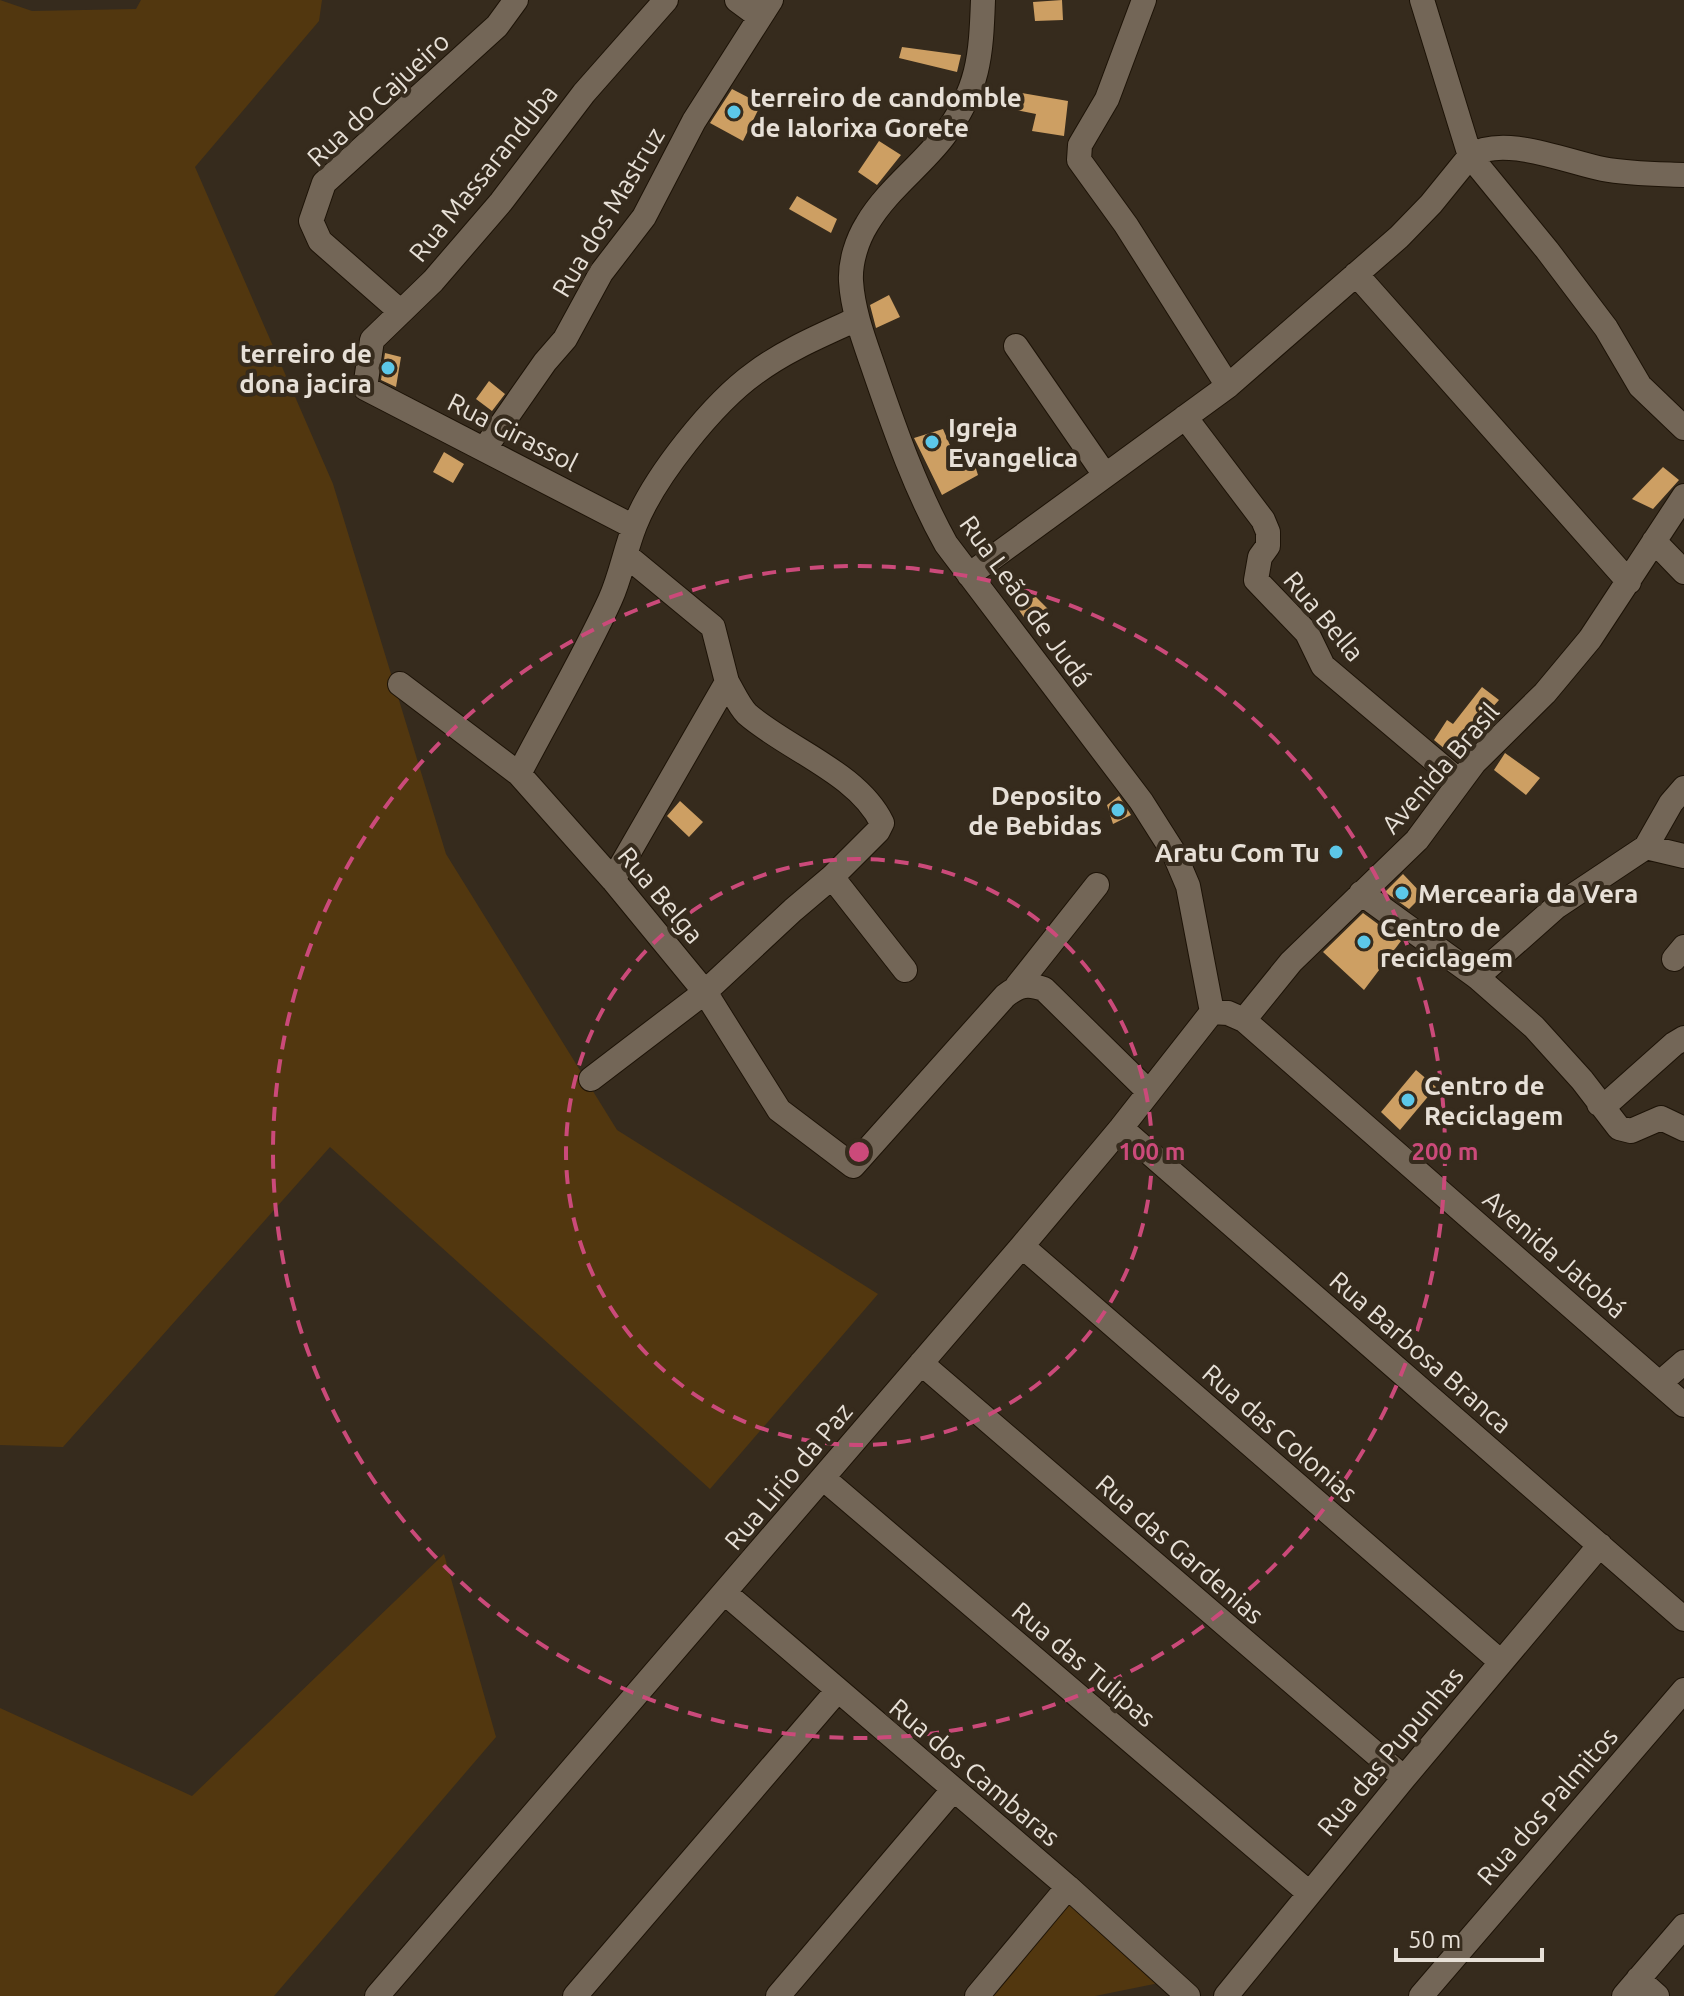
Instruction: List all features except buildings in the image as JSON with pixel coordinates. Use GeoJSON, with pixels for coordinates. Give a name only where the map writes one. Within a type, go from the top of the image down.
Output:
{"type":"FeatureCollection","features":[{"type":"Feature","properties":{"kind":"street","name":"Rua do Cajueiro"},"geometry":{"type":"LineString","coordinates":[[401,312],[320,241],[311,221],[324,183],[497,26],[516,0]]}},
{"type":"Feature","properties":{"kind":"street","name":"Rua Massaranduba"},"geometry":{"type":"LineString","coordinates":[[365,388],[372,340],[433,281],[501,202],[584,93],[666,0]]}},
{"type":"Feature","properties":{"kind":"street"},"geometry":{"type":"LineString","coordinates":[[737,0],[766,8]]}},
{"type":"Feature","properties":{"kind":"street","name":"Rua Leão de Judá"},"geometry":{"type":"LineString","coordinates":[[983,0],[981,54],[975,79],[962,107],[943,138],[892,190],[867,223],[855,249],[851,279],[857,319],[900,446],[946,544],[1141,801],[1174,853],[1188,886],[1195,914],[1212,1012]]}},
{"type":"Feature","properties":{"kind":"street"},"geometry":{"type":"LineString","coordinates":[[1144,0],[1107,99],[1080,145],[1079,160],[1126,225],[1228,386]]}},
{"type":"Feature","properties":{"kind":"street"},"geometry":{"type":"LineString","coordinates":[[1422,0],[1474,154],[1606,328],[1640,386],[1684,428]]}},
{"type":"Feature","properties":{"kind":"street","name":"Rua dos Mastruz"},"geometry":{"type":"LineString","coordinates":[[485,448],[545,362],[565,339],[601,273],[644,217],[694,121],[766,8]]}},
{"type":"Feature","properties":{"kind":"street"},"geometry":{"type":"LineString","coordinates":[[969,575],[1228,386],[1431,204],[1474,154],[1518,148],[1606,170],[1684,175]]}},
{"type":"Feature","properties":{"kind":"street"},"geometry":{"type":"LineString","coordinates":[[1356,274],[1629,582]]}},
{"type":"Feature","properties":{"kind":"street"},"geometry":{"type":"LineString","coordinates":[[519,774],[610,600],[627,556],[634,527],[647,499],[672,460],[743,383],[785,353],[857,319]]}},
{"type":"Feature","properties":{"kind":"street"},"geometry":{"type":"LineString","coordinates":[[1016,346],[1105,475]]}},
{"type":"Feature","properties":{"kind":"street","name":"Rua Girassol"},"geometry":{"type":"LineString","coordinates":[[365,388],[634,527]]}},
{"type":"Feature","properties":{"kind":"street","name":"Rua Bella"},"geometry":{"type":"LineString","coordinates":[[1185,417],[1263,520],[1268,532],[1268,546],[1260,557],[1256,580],[1307,633],[1323,666],[1459,781]]}},
{"type":"Feature","properties":{"kind":"street","name":"Avenida Brasil"},"geometry":{"type":"LineString","coordinates":[[1244,1020],[1291,962],[1417,840],[1459,781],[1545,693],[1590,639],[1684,496]]}},
{"type":"Feature","properties":{"kind":"street"},"geometry":{"type":"LineString","coordinates":[[1654,541],[1684,572]]}},
{"type":"Feature","properties":{"kind":"street"},"geometry":{"type":"LineString","coordinates":[[591,1079],[705,992],[832,877],[878,831],[882,823],[848,783],[746,712],[727,682],[713,627],[627,556]]}},
{"type":"Feature","properties":{"kind":"street"},"geometry":{"type":"LineString","coordinates":[[613,880],[727,682]]}},
{"type":"Feature","properties":{"kind":"street","name":"Rua Belga"},"geometry":{"type":"LineString","coordinates":[[400,684],[519,774],[613,880],[705,992],[779,1110],[853,1166],[1017,986]]}},
{"type":"Feature","properties":{"kind":"street"},"geometry":{"type":"LineString","coordinates":[[1477,977],[1556,907],[1646,847],[1671,803],[1684,788]]}},
{"type":"Feature","properties":{"kind":"street"},"geometry":{"type":"LineString","coordinates":[[1646,847],[1684,856]]}},
{"type":"Feature","properties":{"kind":"street"},"geometry":{"type":"LineString","coordinates":[[832,877],[905,970]]}},
{"type":"Feature","properties":{"kind":"street"},"geometry":{"type":"LineString","coordinates":[[1017,986],[1097,885]]}},
{"type":"Feature","properties":{"kind":"street"},"geometry":{"type":"LineString","coordinates":[[1361,893],[1477,977],[1534,1027],[1582,1080],[1614,1124],[1625,1131],[1661,1118],[1684,1129]]}},
{"type":"Feature","properties":{"kind":"street"},"geometry":{"type":"LineString","coordinates":[[1017,986],[1029,984],[1044,989],[1149,1092]]}},
{"type":"Feature","properties":{"kind":"street"},"geometry":{"type":"LineString","coordinates":[[1212,1012],[1228,1013],[1244,1020]]}},
{"type":"Feature","properties":{"kind":"street","name":"Rua Lirio da Paz"},"geometry":{"type":"LineString","coordinates":[[377,1996],[1022,1246],[1121,1128],[1212,1012]]}},
{"type":"Feature","properties":{"kind":"street","name":"Avenida Jatobá"},"geometry":{"type":"LineString","coordinates":[[1244,1020],[1684,1405]]}},
{"type":"Feature","properties":{"kind":"street"},"geometry":{"type":"LineString","coordinates":[[1599,1104],[1610,1101],[1684,1038]]}},
{"type":"Feature","properties":{"kind":"street","name":"Rua Barbosa Branca"},"geometry":{"type":"LineString","coordinates":[[1121,1128],[1684,1619]]}},
{"type":"Feature","properties":{"kind":"street","name":"Rua das Colonias"},"geometry":{"type":"LineString","coordinates":[[1022,1246],[1501,1662]]}},
{"type":"Feature","properties":{"kind":"street"},"geometry":{"type":"LineString","coordinates":[[1660,1383],[1684,1362]]}},
{"type":"Feature","properties":{"kind":"street","name":"Rua das Gardenias"},"geometry":{"type":"LineString","coordinates":[[921,1363],[1404,1778]]}},
{"type":"Feature","properties":{"kind":"street","name":"Rua das Tulipas"},"geometry":{"type":"LineString","coordinates":[[823,1478],[1309,1893]]}},
{"type":"Feature","properties":{"kind":"street","name":"Rua das Pupunhas"},"geometry":{"type":"LineString","coordinates":[[1226,1996],[1600,1545]]}},
{"type":"Feature","properties":{"kind":"street","name":"Rua dos Cambaras"},"geometry":{"type":"LineString","coordinates":[[725,1593],[1068,1887],[1188,1996]]}},
{"type":"Feature","properties":{"kind":"street","name":"Rua dos Palmitos"},"geometry":{"type":"LineString","coordinates":[[1421,1996],[1684,1690]]}},
{"type":"Feature","properties":{"kind":"street"},"geometry":{"type":"LineString","coordinates":[[575,1996],[837,1691]]}},
{"type":"Feature","properties":{"kind":"street"},"geometry":{"type":"LineString","coordinates":[[778,1996],[953,1790]]}},
{"type":"Feature","properties":{"kind":"street"},"geometry":{"type":"LineString","coordinates":[[977,1996],[1068,1887]]}},
{"type":"Feature","properties":{"kind":"street"},"geometry":{"type":"LineString","coordinates":[[1657,1996],[1631,1988],[1684,1926]]}},
{"type":"Feature","properties":{"kind":"shaded area"},"geometry":{"type":"Polygon","coordinates":[[[0,0],[32,11],[136,9],[141,0],[322,0],[319,21],[195,167],[333,484],[446,854],[617,1130],[878,1294],[710,1489],[330,1147],[63,1447],[0,1445],[0,0]]]}},
{"type":"Feature","properties":{"kind":"shaded area"},"geometry":{"type":"Polygon","coordinates":[[[444,1554],[496,1737],[274,1996],[0,1996],[0,1708],[192,1796],[444,1554]]]}},
{"type":"Feature","properties":{"kind":"shaded area"},"geometry":{"type":"Polygon","coordinates":[[[1069,1905],[1159,1983],[1095,1996],[991,1996],[1069,1905]]]}},
{"type":"Feature","properties":{"kind":"place","name":"terreiro de candomble de Ialorixa Gorete"},"geometry":{"type":"Point","coordinates":[734,112]}},
{"type":"Feature","properties":{"kind":"place","name":"terreiro de dona jacira"},"geometry":{"type":"Point","coordinates":[388,368]}},
{"type":"Feature","properties":{"kind":"place","name":"Igreja Evangelica"},"geometry":{"type":"Point","coordinates":[932,442]}},
{"type":"Feature","properties":{"kind":"place","name":"Deposito de Bebidas"},"geometry":{"type":"Point","coordinates":[1118,810]}},
{"type":"Feature","properties":{"kind":"place","name":"Aratu Com Tu"},"geometry":{"type":"Point","coordinates":[1336,852]}},
{"type":"Feature","properties":{"kind":"place","name":"Mercearia da Vera"},"geometry":{"type":"Point","coordinates":[1402,893]}},
{"type":"Feature","properties":{"kind":"place","name":"Centro de reciclagem"},"geometry":{"type":"Point","coordinates":[1364,942]}},
{"type":"Feature","properties":{"kind":"place","name":"Centro de Reciclagem"},"geometry":{"type":"Point","coordinates":[1408,1100]}}]}
